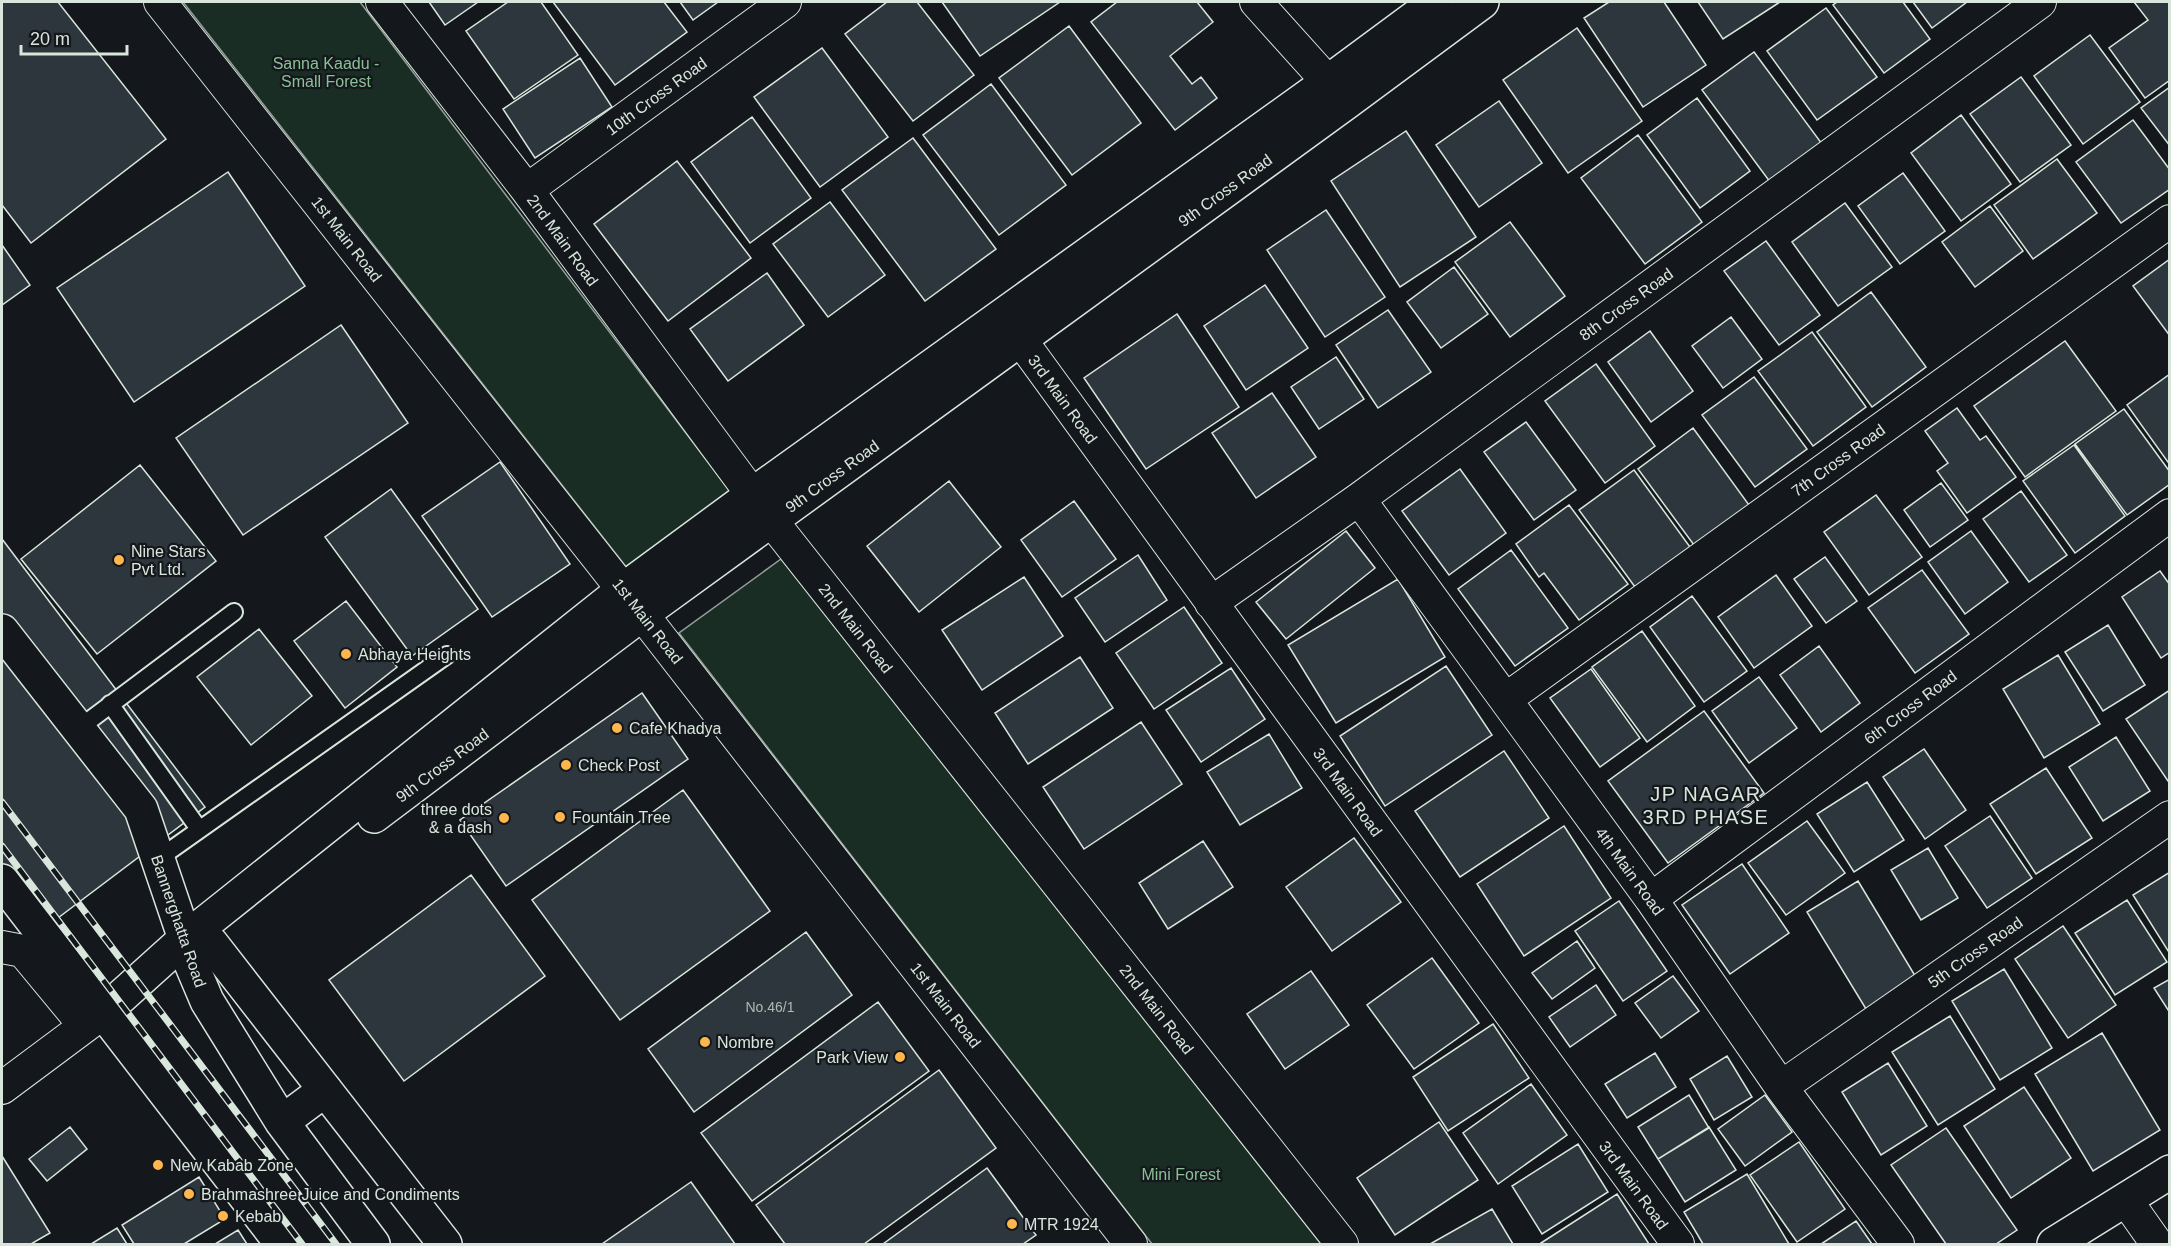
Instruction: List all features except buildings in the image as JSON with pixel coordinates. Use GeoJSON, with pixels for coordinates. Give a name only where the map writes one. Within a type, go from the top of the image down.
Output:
{"type":"FeatureCollection","features":[{"type":"Feature","properties":{"kind":"main road","name":"9th Cross Road"},"geometry":{"type":"LineString","coordinates":[[94,1019],[196,948],[633,602],[752,495],[1436,2]]}},
{"type":"Feature","properties":{"kind":"main road","name":"9th Cross Road"},"geometry":{"type":"LineString","coordinates":[[633,602],[771,520],[1482,2]]}},
{"type":"Feature","properties":{"kind":"main road","name":"Bannerghatta Road"},"geometry":{"type":"LineString","coordinates":[[2,632],[141,809],[158,859],[196,948],[207,1001],[282,1122],[373,1245]]}},
{"type":"Feature","properties":{"kind":"main road"},"geometry":{"type":"LineString","coordinates":[[2,881],[94,1019],[282,1245]]}},
{"type":"Feature","properties":{"kind":"main road"},"geometry":{"type":"LineString","coordinates":[[196,948],[325,1090],[445,1245]]}},
{"type":"Feature","properties":{"kind":"main road"},"geometry":{"type":"LineString","coordinates":[[282,1122],[325,1090]]}},
{"type":"Feature","properties":{"kind":"main road"},"geometry":{"type":"LineString","coordinates":[[2054,1245],[2169,1172]]}},
{"type":"Feature","properties":{"kind":"street","name":"1st Main Road"},"geometry":{"type":"LineString","coordinates":[[160,2],[633,602],[1131,1245]]}},
{"type":"Feature","properties":{"kind":"street","name":"2nd Main Road"},"geometry":{"type":"LineString","coordinates":[[382,2],[527,190],[771,520],[1342,1245]]}},
{"type":"Feature","properties":{"kind":"street","name":"10th Cross Road"},"geometry":{"type":"LineString","coordinates":[[527,190],[785,2]]}},
{"type":"Feature","properties":{"kind":"street"},"geometry":{"type":"LineString","coordinates":[[1256,2],[1328,82]]}},
{"type":"Feature","properties":{"kind":"street","name":"8th Cross Road"},"geometry":{"type":"LineString","coordinates":[[1211,603],[1359,499],[2040,2]]}},
{"type":"Feature","properties":{"kind":"street","name":"7th Cross Road"},"geometry":{"type":"LineString","coordinates":[[1506,699],[2169,221]]}},
{"type":"Feature","properties":{"kind":"street","name":"3rd Main Road"},"geometry":{"type":"LineString","coordinates":[[1020,339],[1678,1245]]}},
{"type":"Feature","properties":{"kind":"street","name":"4th Main Road"},"geometry":{"type":"LineString","coordinates":[[1359,499],[1651,899],[1781,1087],[1898,1245]]}},
{"type":"Feature","properties":{"kind":"street","name":"6th Cross Road"},"geometry":{"type":"LineString","coordinates":[[1651,899],[2169,515]]}},
{"type":"Feature","properties":{"kind":"street","name":"5th Cross Road"},"geometry":{"type":"LineString","coordinates":[[1781,1087],[2169,817]]}},
{"type":"Feature","properties":{"kind":"street"},"geometry":{"type":"LineString","coordinates":[[2,947],[23,951],[94,1019],[2,1088]]}},
{"type":"Feature","properties":{"kind":"street"},"geometry":{"type":"LineString","coordinates":[[2126,1200],[2157,1245]]}},
{"type":"Feature","properties":{"kind":"lane"},"geometry":{"type":"LineString","coordinates":[[78,729],[234,612]]}},
{"type":"Feature","properties":{"kind":"lane"},"geometry":{"type":"LineString","coordinates":[[158,859],[447,655]]}},
{"type":"Feature","properties":{"kind":"lane"},"geometry":{"type":"LineString","coordinates":[[110,704],[199,829]]}},
{"type":"Feature","properties":{"kind":"green space","name":"Sanna Kaadu - Small Forest"},"geometry":{"type":"Polygon","coordinates":[[[183,2],[360,2],[735,498],[631,573],[183,2]]]}},
{"type":"Feature","properties":{"kind":"green space","name":"Mini Forest"},"geometry":{"type":"Polygon","coordinates":[[[781,559],[1321,1244],[1152,1244],[679,633],[781,559]]]}},
{"type":"Feature","properties":{"kind":"railway"},"geometry":{"type":"LineString","coordinates":[[2,802],[336,1244]]}},
{"type":"Feature","properties":{"kind":"railway"},"geometry":{"type":"LineString","coordinates":[[2,846],[302,1244]]}},
{"type":"Feature","properties":{"kind":"place","name":"Nine Stars Pvt Ltd."},"geometry":{"type":"Point","coordinates":[119,560]}},
{"type":"Feature","properties":{"kind":"place","name":"Abhaya Heights"},"geometry":{"type":"Point","coordinates":[346,654]}},
{"type":"Feature","properties":{"kind":"place","name":"Cafe Khadya"},"geometry":{"type":"Point","coordinates":[617,728]}},
{"type":"Feature","properties":{"kind":"place","name":"Check Post"},"geometry":{"type":"Point","coordinates":[566,765]}},
{"type":"Feature","properties":{"kind":"place","name":"Fountain Tree"},"geometry":{"type":"Point","coordinates":[560,817]}},
{"type":"Feature","properties":{"kind":"place","name":"three dots & a dash"},"geometry":{"type":"Point","coordinates":[504,818]}},
{"type":"Feature","properties":{"kind":"place","name":"Nombre"},"geometry":{"type":"Point","coordinates":[705,1042]}},
{"type":"Feature","properties":{"kind":"place","name":"Park View"},"geometry":{"type":"Point","coordinates":[900,1057]}},
{"type":"Feature","properties":{"kind":"place","name":"New Kabab Zone"},"geometry":{"type":"Point","coordinates":[158,1165]}},
{"type":"Feature","properties":{"kind":"place","name":"Brahmashree Juice and Condiments"},"geometry":{"type":"Point","coordinates":[189,1194]}},
{"type":"Feature","properties":{"kind":"place","name":"Kebab"},"geometry":{"type":"Point","coordinates":[223,1216]}},
{"type":"Feature","properties":{"kind":"place","name":"MTR 1924"},"geometry":{"type":"Point","coordinates":[1012,1224]}},
{"type":"Feature","properties":{"kind":"district","name":"JP NAGAR 3RD PHASE"},"geometry":{"type":"Point","coordinates":[1706,806]}}]}
